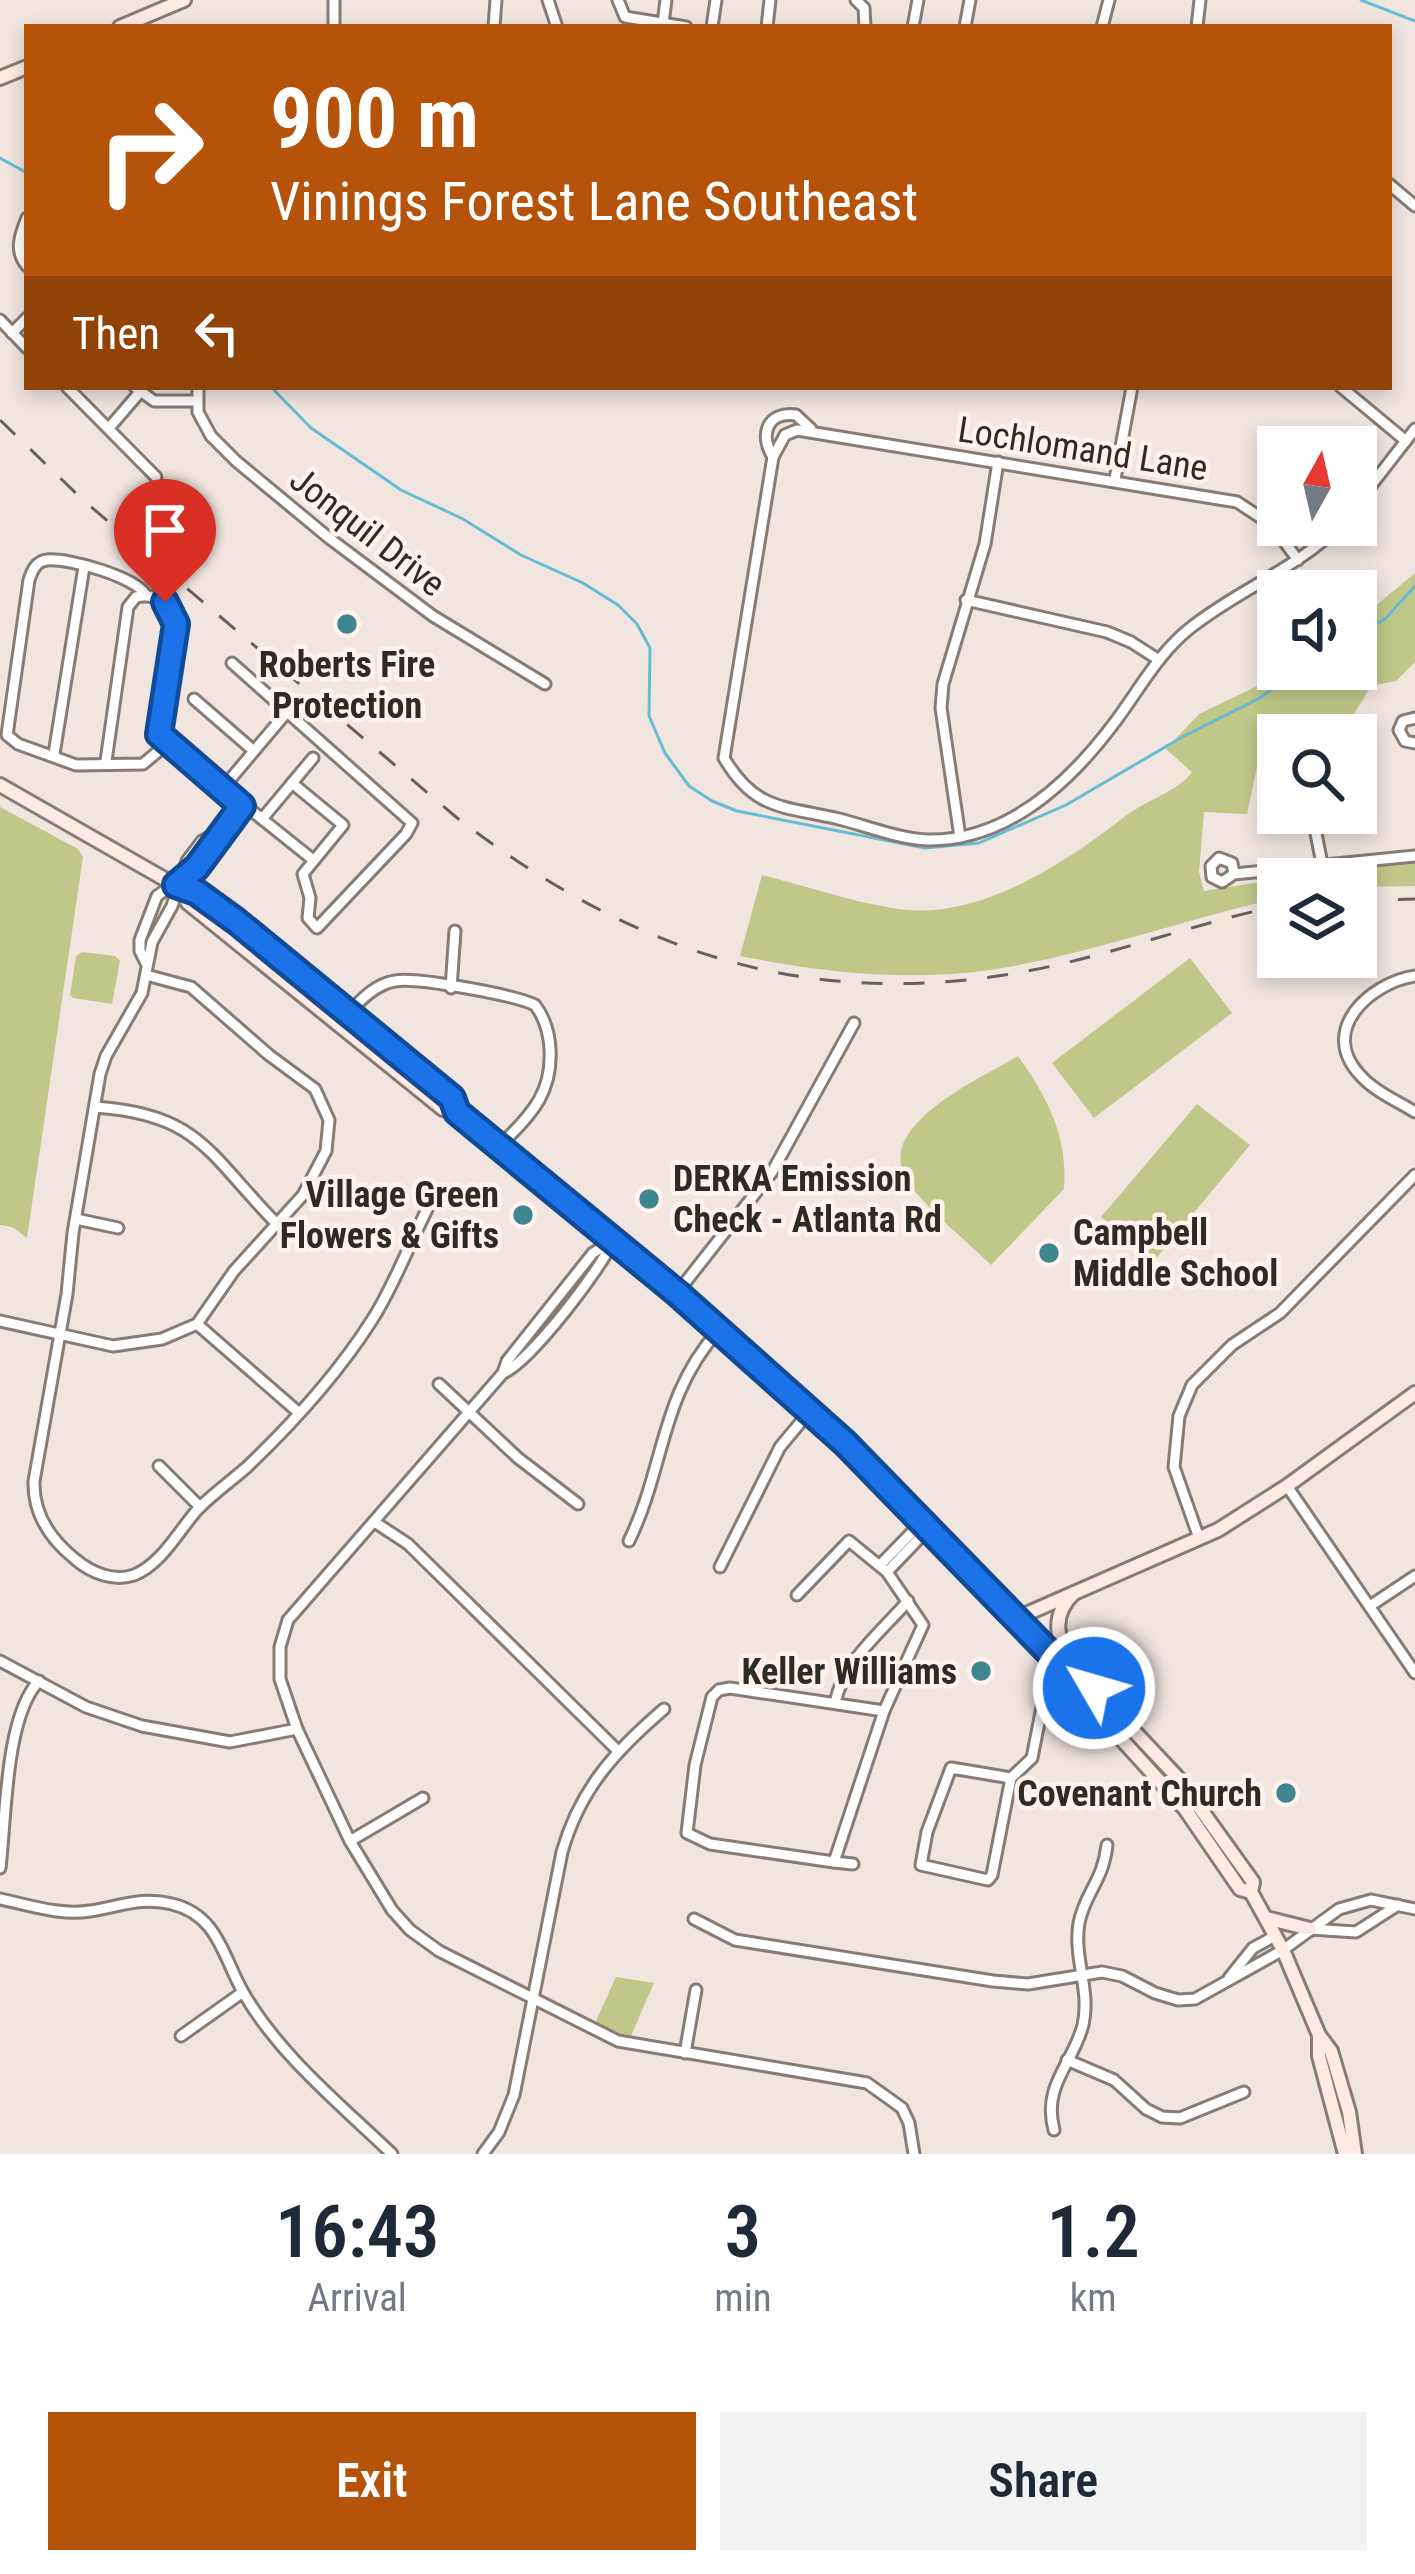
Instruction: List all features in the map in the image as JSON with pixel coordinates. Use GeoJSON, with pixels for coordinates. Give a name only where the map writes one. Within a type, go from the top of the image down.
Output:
{"type":"FeatureCollection","features":[{"type":"Feature","properties":{"kind":"main road"},"geometry":{"type":"LineString","coordinates":[[132,24],[184,0]]}},
{"type":"Feature","properties":{"kind":"main road"},"geometry":{"type":"LineString","coordinates":[[0,785],[196,892],[230,916],[452,1098],[457,1112]]}},
{"type":"Feature","properties":{"kind":"main road"},"geometry":{"type":"LineString","coordinates":[[176,885],[188,903],[442,1109],[457,1112],[500,1146],[677,1293],[926,1524],[1077,1681],[1094,1688]]}},
{"type":"Feature","properties":{"kind":"main road"},"geometry":{"type":"LineString","coordinates":[[1017,1618],[1240,1517],[1415,1393]]}},
{"type":"Feature","properties":{"kind":"main road"},"geometry":{"type":"LineString","coordinates":[[1074,1593],[1062,1605],[1057,1631],[1071,1664],[1207,1815],[1253,1882],[1251,1892]]}},
{"type":"Feature","properties":{"kind":"main road"},"geometry":{"type":"LineString","coordinates":[[1077,1681],[1082,1696],[1203,1832],[1240,1888],[1251,1892],[1331,2051],[1355,2154]]}},
{"type":"Feature","properties":{"kind":"main road"},"geometry":{"type":"LineString","coordinates":[[1266,1918],[1310,1929]]}},
{"type":"Feature","properties":{"kind":"main road"},"geometry":{"type":"LineString","coordinates":[[1319,2035],[1319,2056],[1345,2154]]}},
{"type":"Feature","properties":{"kind":"street"},"geometry":{"type":"LineString","coordinates":[[618,0],[625,16],[669,24]]}},
{"type":"Feature","properties":{"kind":"street"},"geometry":{"type":"LineString","coordinates":[[663,23],[666,0]]}},
{"type":"Feature","properties":{"kind":"street"},"geometry":{"type":"LineString","coordinates":[[1392,187],[1415,206]]}},
{"type":"Feature","properties":{"kind":"street"},"geometry":{"type":"LineString","coordinates":[[24,225],[19,252],[24,261]]}},
{"type":"Feature","properties":{"kind":"street"},"geometry":{"type":"LineString","coordinates":[[0,320],[24,345]]}},
{"type":"Feature","properties":{"kind":"street"},"geometry":{"type":"LineString","coordinates":[[12,333],[24,320]]}},
{"type":"Feature","properties":{"kind":"street"},"geometry":{"type":"LineString","coordinates":[[70,390],[156,477]]}},
{"type":"Feature","properties":{"kind":"street"},"geometry":{"type":"LineString","coordinates":[[109,428],[138,390],[154,401],[197,401],[198,390]]}},
{"type":"Feature","properties":{"kind":"street"},"geometry":{"type":"LineString","coordinates":[[1115,479],[1131,390]]}},
{"type":"Feature","properties":{"kind":"street"},"geometry":{"type":"LineString","coordinates":[[1345,390],[1406,441]]}},
{"type":"Feature","properties":{"kind":"street","name":"Jonquil Drive"},"geometry":{"type":"LineString","coordinates":[[197,401],[211,436],[329,538],[433,616],[545,684]]}},
{"type":"Feature","properties":{"kind":"street","name":"Lochlomand Lane"},"geometry":{"type":"LineString","coordinates":[[773,457],[764,436],[766,425],[775,417],[796,415],[811,429],[836,434],[1237,502],[1272,525],[1298,560]]}},
{"type":"Feature","properties":{"kind":"street"},"geometry":{"type":"LineString","coordinates":[[811,429],[785,435],[773,457],[724,758],[740,784],[762,800],[923,840],[982,832],[1059,787],[1089,757],[1159,660],[1189,629],[1315,546]]}},
{"type":"Feature","properties":{"kind":"street"},"geometry":{"type":"LineString","coordinates":[[1377,479],[1415,429]]}},
{"type":"Feature","properties":{"kind":"street"},"geometry":{"type":"LineString","coordinates":[[959,837],[941,708],[949,656],[985,544],[998,462]]}},
{"type":"Feature","properties":{"kind":"street"},"geometry":{"type":"LineString","coordinates":[[146,596],[127,579],[84,567],[45,560],[33,569],[7,735],[18,744],[82,766],[106,761],[143,764],[167,744]]}},
{"type":"Feature","properties":{"kind":"street"},"geometry":{"type":"LineString","coordinates":[[54,754],[84,567]]}},
{"type":"Feature","properties":{"kind":"street"},"geometry":{"type":"LineString","coordinates":[[106,761],[128,607],[136,597],[146,596],[165,602],[175,616],[159,730],[167,744],[312,859]]}},
{"type":"Feature","properties":{"kind":"street"},"geometry":{"type":"LineString","coordinates":[[966,601],[1107,632],[1159,660]]}},
{"type":"Feature","properties":{"kind":"street"},"geometry":{"type":"LineString","coordinates":[[232,663],[412,823],[317,928],[308,918],[310,898],[303,874],[343,825],[292,783]]}},
{"type":"Feature","properties":{"kind":"street"},"geometry":{"type":"LineString","coordinates":[[194,699],[254,751]]}},
{"type":"Feature","properties":{"kind":"street"},"geometry":{"type":"LineString","coordinates":[[222,789],[286,712]]}},
{"type":"Feature","properties":{"kind":"street"},"geometry":{"type":"LineString","coordinates":[[1415,718],[1403,721],[1399,730],[1405,741],[1415,742]]}},
{"type":"Feature","properties":{"kind":"street"},"geometry":{"type":"LineString","coordinates":[[262,819],[313,758]]}},
{"type":"Feature","properties":{"kind":"street"},"geometry":{"type":"LineString","coordinates":[[0,1321],[129,1345],[162,1339],[197,1324],[234,1271],[303,1195],[319,1165],[330,1140],[329,1120],[315,1089],[191,987],[146,969],[140,951],[142,931],[157,896],[197,867],[242,806]]}},
{"type":"Feature","properties":{"kind":"street"},"geometry":{"type":"LineString","coordinates":[[223,830],[202,841],[176,885],[172,906],[156,931],[142,993],[106,1055],[33,1497],[42,1522],[64,1551],[93,1571],[121,1578],[148,1567],[200,1507],[248,1466],[298,1412],[376,1314],[434,1196]]}},
{"type":"Feature","properties":{"kind":"street"},"geometry":{"type":"LineString","coordinates":[[1377,859],[1415,856]]}},
{"type":"Feature","properties":{"kind":"street"},"geometry":{"type":"LineString","coordinates":[[1234,874],[1257,871]]}},
{"type":"Feature","properties":{"kind":"street"},"geometry":{"type":"LineString","coordinates":[[451,988],[455,931]]}},
{"type":"Feature","properties":{"kind":"street"},"geometry":{"type":"LineString","coordinates":[[1415,976],[1384,984],[1365,998],[1351,1016],[1345,1043],[1352,1065],[1364,1080],[1415,1112]]}},
{"type":"Feature","properties":{"kind":"street"},"geometry":{"type":"LineString","coordinates":[[349,1013],[390,981],[535,1005],[550,1033],[538,1102],[500,1146]]}},
{"type":"Feature","properties":{"kind":"street"},"geometry":{"type":"LineString","coordinates":[[677,1293],[772,1172],[854,1023]]}},
{"type":"Feature","properties":{"kind":"street"},"geometry":{"type":"LineString","coordinates":[[95,1108],[142,1112],[194,1136],[276,1223]]}},
{"type":"Feature","properties":{"kind":"street"},"geometry":{"type":"LineString","coordinates":[[329,1120],[346,1116]]}},
{"type":"Feature","properties":{"kind":"street"},"geometry":{"type":"LineString","coordinates":[[1198,1538],[1174,1468],[1179,1416],[1192,1385],[1232,1345],[1276,1317],[1415,1175]]}},
{"type":"Feature","properties":{"kind":"street"},"geometry":{"type":"LineString","coordinates":[[76,1219],[118,1228]]}},
{"type":"Feature","properties":{"kind":"street"},"geometry":{"type":"LineString","coordinates":[[613,1240],[592,1253],[470,1413],[289,1620],[280,1647],[280,1678],[296,1729],[350,1841],[392,1910],[440,1951],[618,2041],[867,2083],[902,2108],[914,2154]]}},
{"type":"Feature","properties":{"kind":"street"},"geometry":{"type":"LineString","coordinates":[[197,1324],[298,1412]]}},
{"type":"Feature","properties":{"kind":"street"},"geometry":{"type":"LineString","coordinates":[[629,1541],[649,1492],[684,1374],[718,1331]]}},
{"type":"Feature","properties":{"kind":"street"},"geometry":{"type":"LineString","coordinates":[[439,1384],[518,1458],[578,1504]]}},
{"type":"Feature","properties":{"kind":"street"},"geometry":{"type":"LineString","coordinates":[[719,1567],[780,1448],[810,1412]]}},
{"type":"Feature","properties":{"kind":"street"},"geometry":{"type":"LineString","coordinates":[[159,1466],[200,1507]]}},
{"type":"Feature","properties":{"kind":"street"},"geometry":{"type":"LineString","coordinates":[[1286,1486],[1415,1673]]}},
{"type":"Feature","properties":{"kind":"street"},"geometry":{"type":"LineString","coordinates":[[376,1523],[408,1544],[617,1750]]}},
{"type":"Feature","properties":{"kind":"street"},"geometry":{"type":"LineString","coordinates":[[884,1569],[926,1524]]}},
{"type":"Feature","properties":{"kind":"street"},"geometry":{"type":"LineString","coordinates":[[797,1595],[849,1541],[884,1569],[922,1625],[884,1711],[834,1862]]}},
{"type":"Feature","properties":{"kind":"street"},"geometry":{"type":"LineString","coordinates":[[1370,1606],[1415,1576]]}},
{"type":"Feature","properties":{"kind":"street"},"geometry":{"type":"LineString","coordinates":[[120,1592],[121,1578]]}},
{"type":"Feature","properties":{"kind":"street"},"geometry":{"type":"LineString","coordinates":[[836,1703],[850,1666],[908,1601]]}},
{"type":"Feature","properties":{"kind":"street"},"geometry":{"type":"LineString","coordinates":[[0,1661],[86,1707],[196,1737],[230,1742],[296,1729]]}},
{"type":"Feature","properties":{"kind":"street"},"geometry":{"type":"LineString","coordinates":[[1011,1778],[951,1768],[927,1832],[921,1865],[988,1880],[992,1875],[1011,1778],[1032,1758],[1048,1688],[1066,1670]]}},
{"type":"Feature","properties":{"kind":"street"},"geometry":{"type":"LineString","coordinates":[[0,1868],[20,1720],[30,1690],[39,1681]]}},
{"type":"Feature","properties":{"kind":"street"},"geometry":{"type":"LineString","coordinates":[[853,1864],[695,1840],[687,1833],[706,1713],[712,1697],[730,1688],[884,1711]]}},
{"type":"Feature","properties":{"kind":"street"},"geometry":{"type":"LineString","coordinates":[[483,2154],[499,2132],[514,2096],[566,1835],[591,1783],[617,1750],[664,1709]]}},
{"type":"Feature","properties":{"kind":"street"},"geometry":{"type":"LineString","coordinates":[[350,1841],[423,1798]]}},
{"type":"Feature","properties":{"kind":"street"},"geometry":{"type":"LineString","coordinates":[[1054,2131],[1050,2115],[1059,2071],[1084,2020],[1087,1997],[1079,1924],[1101,1879],[1107,1845]]}},
{"type":"Feature","properties":{"kind":"street"},"geometry":{"type":"LineString","coordinates":[[0,1899],[69,1912],[126,1901],[173,1904],[196,1916],[219,1936],[243,1992],[309,2074],[392,2154]]}},
{"type":"Feature","properties":{"kind":"street"},"geometry":{"type":"LineString","coordinates":[[694,1919],[735,1940],[993,1981],[1028,1984],[1083,1975],[1122,1976],[1178,2000],[1207,1994],[1283,1950],[1330,1913],[1356,1903],[1381,1900],[1415,1909]]}},
{"type":"Feature","properties":{"kind":"street"},"geometry":{"type":"LineString","coordinates":[[1310,1929],[1356,1932],[1398,1904]]}},
{"type":"Feature","properties":{"kind":"street"},"geometry":{"type":"LineString","coordinates":[[1229,1978],[1253,1948],[1275,1936]]}},
{"type":"Feature","properties":{"kind":"street"},"geometry":{"type":"LineString","coordinates":[[685,2053],[696,1990]]}},
{"type":"Feature","properties":{"kind":"street"},"geometry":{"type":"LineString","coordinates":[[182,2036],[243,1992]]}},
{"type":"Feature","properties":{"kind":"street"},"geometry":{"type":"LineString","coordinates":[[1066,2060],[1114,2080],[1162,2117],[1180,2118],[1244,2092]]}},
{"type":"Feature","properties":{"kind":"green space"},"geometry":{"type":"Polygon","coordinates":[[[1415,573],[1415,662],[1396,681],[1377,685],[1377,605],[1415,573]]]}},
{"type":"Feature","properties":{"kind":"green space"},"geometry":{"type":"Polygon","coordinates":[[[1257,686],[1257,690],[1369,690],[1354,714],[1257,714],[1257,767],[1247,814],[1204,812],[1199,872],[1204,891],[1257,882],[1257,904],[1062,956],[990,970],[864,973],[740,956],[762,875],[907,910],[965,905],[1023,883],[1186,779],[1192,772],[1166,749],[1199,714],[1257,686]]]}},
{"type":"Feature","properties":{"kind":"green space"},"geometry":{"type":"Polygon","coordinates":[[[0,807],[78,849],[83,857],[27,1238],[0,1225],[0,807]]]}},
{"type":"Feature","properties":{"kind":"green space"},"geometry":{"type":"Polygon","coordinates":[[[1415,863],[1415,886],[1377,887],[1377,866],[1415,863]]]}},
{"type":"Feature","properties":{"kind":"green space"},"geometry":{"type":"Polygon","coordinates":[[[82,952],[115,956],[120,961],[112,1004],[70,995],[76,956],[82,952]]]}},
{"type":"Feature","properties":{"kind":"green space"},"geometry":{"type":"Polygon","coordinates":[[[1190,958],[1232,1013],[1094,1118],[1052,1063],[1190,958]]]}},
{"type":"Feature","properties":{"kind":"green space"},"geometry":{"type":"Polygon","coordinates":[[[1018,1056],[1054,1119],[1063,1152],[1064,1189],[991,1265],[921,1199],[905,1177],[900,1157],[906,1138],[938,1104],[1018,1056]]]}},
{"type":"Feature","properties":{"kind":"green space"},"geometry":{"type":"Polygon","coordinates":[[[1197,1104],[1250,1145],[1154,1261],[1101,1217],[1197,1104]]]}},
{"type":"Feature","properties":{"kind":"green space"},"geometry":{"type":"Polygon","coordinates":[[[616,1977],[654,1983],[630,2038],[595,2023],[616,1977]]]}},
{"type":"Feature","properties":{"kind":"waterway"},"geometry":{"type":"LineString","coordinates":[[1361,0],[1415,21]]}},
{"type":"Feature","properties":{"kind":"waterway"},"geometry":{"type":"LineString","coordinates":[[0,158],[24,171]]}},
{"type":"Feature","properties":{"kind":"waterway"},"geometry":{"type":"LineString","coordinates":[[274,390],[311,428],[401,490],[618,605],[637,624],[650,648],[649,716],[665,753],[689,786],[737,811],[925,848],[979,843],[1066,805],[1271,690]]}},
{"type":"Feature","properties":{"kind":"waterway"},"geometry":{"type":"LineString","coordinates":[[1377,623],[1415,586]]}},
{"type":"Feature","properties":{"kind":"railway"},"geometry":{"type":"LineString","coordinates":[[0,420],[83,500],[456,817],[520,863],[649,933],[716,957],[785,974],[857,983],[932,983],[1045,968],[1257,911]]}},
{"type":"Feature","properties":{"kind":"railway"},"geometry":{"type":"LineString","coordinates":[[1377,900],[1415,899]]}},
{"type":"Feature","properties":{"kind":"place","name":"Roberts Fire Protection"},"geometry":{"type":"Point","coordinates":[347,624]}},
{"type":"Feature","properties":{"kind":"place","name":"DERKA Emission Check - Atlanta Rd"},"geometry":{"type":"Point","coordinates":[649,1199]}},
{"type":"Feature","properties":{"kind":"place","name":"Village Green Flowers & Gifts"},"geometry":{"type":"Point","coordinates":[523,1215]}},
{"type":"Feature","properties":{"kind":"place","name":"Campbell Middle School"},"geometry":{"type":"Point","coordinates":[1049,1253]}},
{"type":"Feature","properties":{"kind":"place","name":"Keller Williams"},"geometry":{"type":"Point","coordinates":[981,1671]}},
{"type":"Feature","properties":{"kind":"place","name":"Covenant Church"},"geometry":{"type":"Point","coordinates":[1286,1793]}},
{"type":"Feature","properties":{"kind":"route"},"geometry":{"type":"LineString","coordinates":[[165,602],[176,624],[159,734],[242,806],[197,867],[176,885],[196,892],[291,964],[452,1098],[457,1112],[677,1293],[866,1462],[1077,1681],[1094,1688]]}}]}
